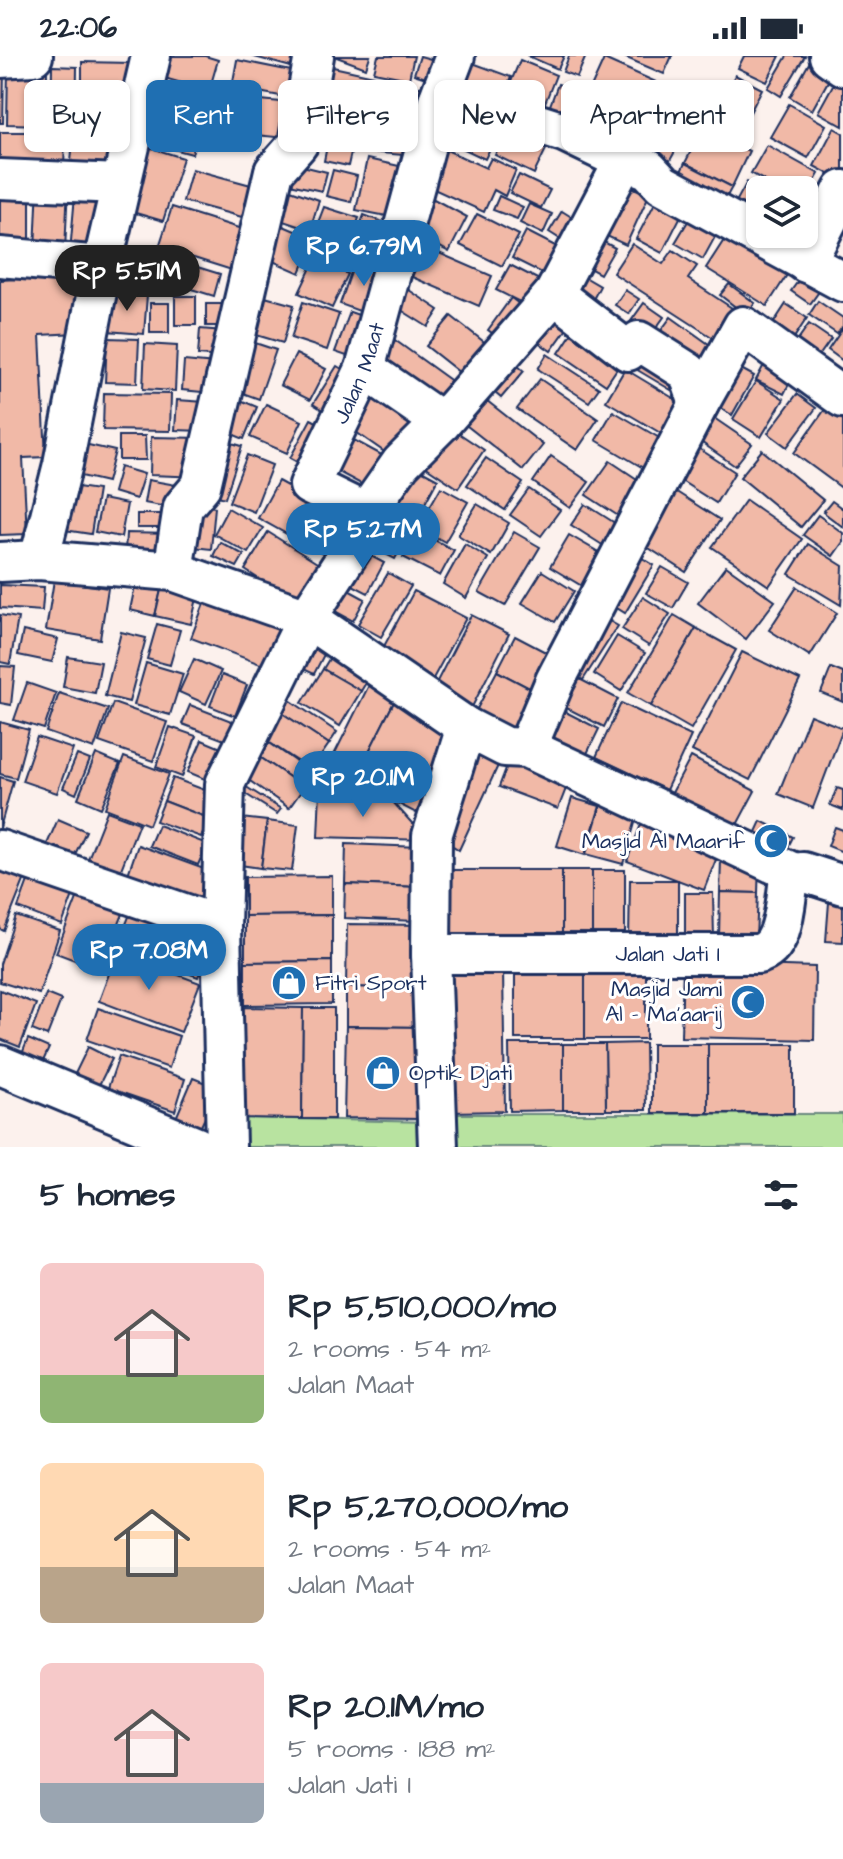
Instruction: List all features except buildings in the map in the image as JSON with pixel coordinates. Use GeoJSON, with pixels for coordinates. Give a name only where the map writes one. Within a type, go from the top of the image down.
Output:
{"type":"FeatureCollection","features":[{"type":"Feature","properties":{"kind":"street"},"geometry":{"type":"LineString","coordinates":[[0,58],[33,56]]}},
{"type":"Feature","properties":{"kind":"street"},"geometry":{"type":"LineString","coordinates":[[39,560],[63,464],[102,266],[151,56]]}},
{"type":"Feature","properties":{"kind":"street"},"geometry":{"type":"LineString","coordinates":[[173,571],[183,507],[201,486],[274,171],[298,144],[314,56]]}},
{"type":"Feature","properties":{"kind":"street","name":"Jalan Maat"},"geometry":{"type":"LineString","coordinates":[[446,80],[455,56]]}},
{"type":"Feature","properties":{"kind":"street"},"geometry":{"type":"LineString","coordinates":[[829,56],[843,66]]}},
{"type":"Feature","properties":{"kind":"street","name":"Jalan Maat"},"geometry":{"type":"LineString","coordinates":[[366,513],[309,485],[365,369],[434,116]]}},
{"type":"Feature","properties":{"kind":"street"},"geometry":{"type":"LineString","coordinates":[[545,126],[648,169],[662,184],[843,282]]}},
{"type":"Feature","properties":{"kind":"street"},"geometry":{"type":"LineString","coordinates":[[226,1147],[221,926],[225,784],[307,618],[358,539],[366,513],[401,463],[442,422],[554,294],[624,161]]}},
{"type":"Feature","properties":{"kind":"street"},"geometry":{"type":"LineString","coordinates":[[0,179],[120,184]]}},
{"type":"Feature","properties":{"kind":"street"},"geometry":{"type":"LineString","coordinates":[[806,263],[843,190]]}},
{"type":"Feature","properties":{"kind":"street"},"geometry":{"type":"LineString","coordinates":[[0,257],[102,266]]}},
{"type":"Feature","properties":{"kind":"street"},"geometry":{"type":"LineString","coordinates":[[554,294],[628,351],[639,341],[688,372],[699,404]]}},
{"type":"Feature","properties":{"kind":"street"},"geometry":{"type":"LineString","coordinates":[[527,748],[555,681],[743,326],[841,392]]}},
{"type":"Feature","properties":{"kind":"street"},"geometry":{"type":"LineString","coordinates":[[365,369],[442,422]]}},
{"type":"Feature","properties":{"kind":"street"},"geometry":{"type":"LineString","coordinates":[[0,562],[39,560],[173,571],[307,618],[466,727],[505,747],[527,748],[794,873],[803,872],[843,885]]}},
{"type":"Feature","properties":{"kind":"street"},"geometry":{"type":"LineString","coordinates":[[438,1147],[431,954],[432,836],[466,727]]}},
{"type":"Feature","properties":{"kind":"street"},"geometry":{"type":"LineString","coordinates":[[0,850],[221,926]]}},
{"type":"Feature","properties":{"kind":"street","name":"Jalan Jati I"},"geometry":{"type":"LineString","coordinates":[[431,954],[764,953],[770,950],[777,938],[789,879],[794,873]]}},
{"type":"Feature","properties":{"kind":"street"},"geometry":{"type":"LineString","coordinates":[[0,1065],[197,1147]]}},
{"type":"Feature","properties":{"kind":"green space"},"geometry":{"type":"Polygon","coordinates":[[[442,1114],[843,1114],[843,1147],[443,1147],[442,1114]]]}},
{"type":"Feature","properties":{"kind":"green space"},"geometry":{"type":"Polygon","coordinates":[[[241,1118],[431,1122],[432,1147],[241,1147],[241,1118]]]}},
{"type":"Feature","properties":{"kind":"place","name":"Masjid Al Maarif"},"geometry":{"type":"Point","coordinates":[771,841]}},
{"type":"Feature","properties":{"kind":"place","name":"Fitri Sport"},"geometry":{"type":"Point","coordinates":[289,983]}},
{"type":"Feature","properties":{"kind":"place","name":"Masjid Jami Al - Ma'aarij"},"geometry":{"type":"Point","coordinates":[748,1002]}},
{"type":"Feature","properties":{"kind":"place","name":"Optik Djati"},"geometry":{"type":"Point","coordinates":[383,1073]}}]}
